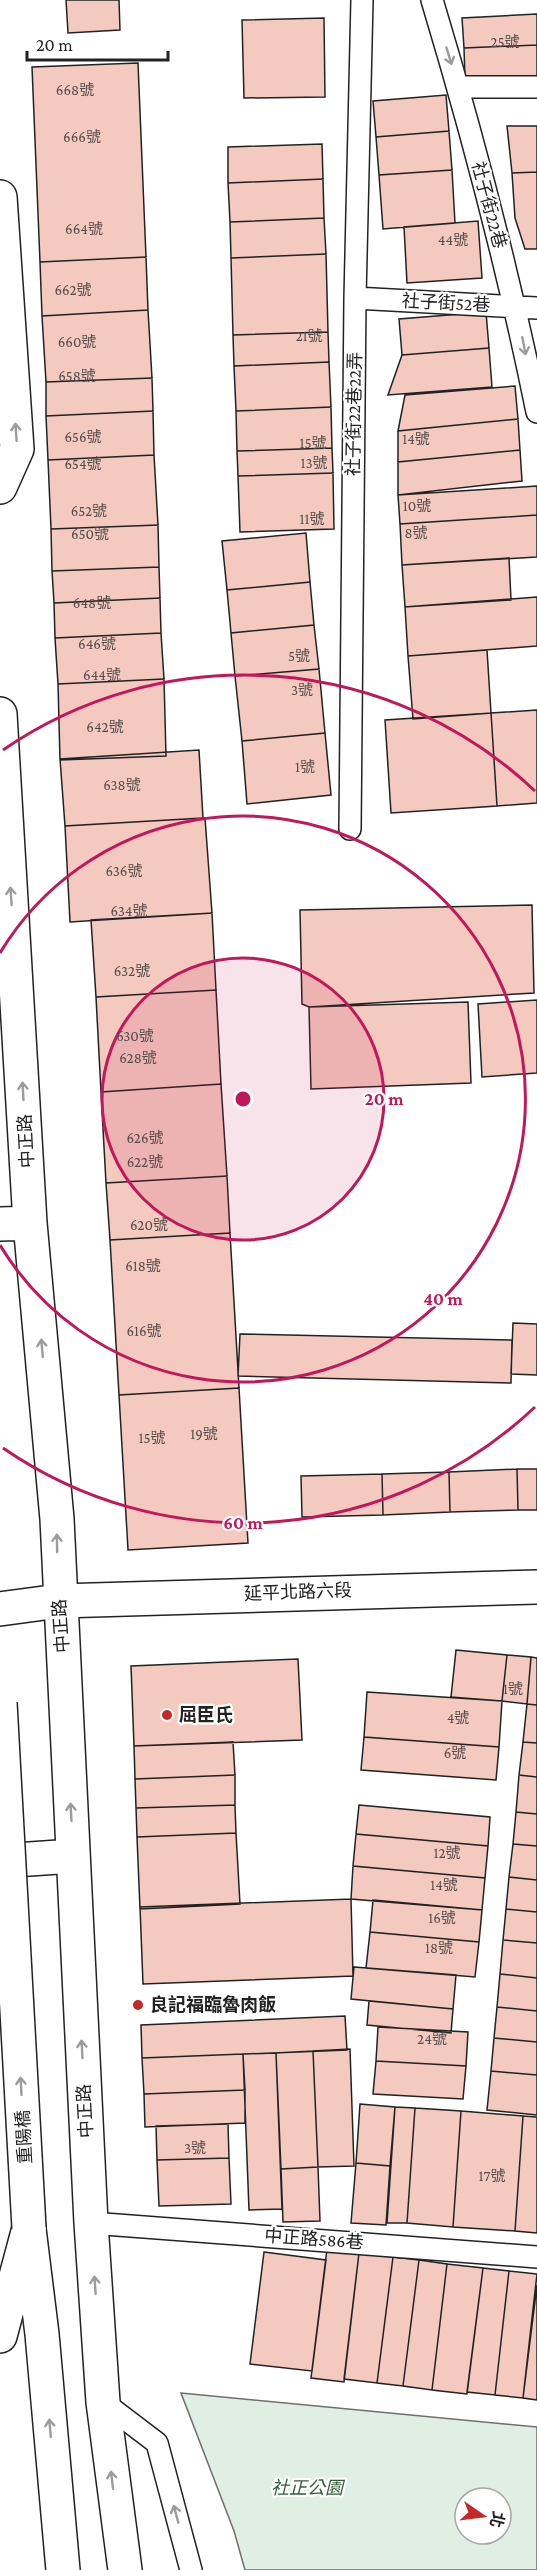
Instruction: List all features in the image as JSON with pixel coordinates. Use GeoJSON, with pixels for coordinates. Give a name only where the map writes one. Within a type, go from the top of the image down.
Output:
{"type":"FeatureCollection","features":[{"type":"Feature","properties":{"kind":"street"},"geometry":{"type":"LineString","coordinates":[[0,197],[17,449],[0,487]]}},
{"type":"Feature","properties":{"kind":"street","name":"中正路"},"geometry":{"type":"LineString","coordinates":[[0,714],[15,1223],[57,1519],[59,1601],[91,2223],[103,2402],[125,2570]]}},
{"type":"Feature","properties":{"kind":"street","name":"延平北路六段"},"geometry":{"type":"LineString","coordinates":[[0,1609],[59,1601],[537,1587]]}},
{"type":"Feature","properties":{"kind":"street","name":"重陽橋"},"geometry":{"type":"LineString","coordinates":[[0,1704],[29,2228],[42,2334],[63,2570]]}},
{"type":"Feature","properties":{"kind":"street"},"geometry":{"type":"LineString","coordinates":[[0,1861],[73,1856]]}},
{"type":"Feature","properties":{"kind":"street"},"geometry":{"type":"LineString","coordinates":[[0,2336],[29,2228]]}},
{"type":"Feature","properties":{"kind":"lane","name":"社子街22巷22弄"},"geometry":{"type":"LineString","coordinates":[[350,829],[355,298],[362,0]]}},
{"type":"Feature","properties":{"kind":"lane","name":"社子街22巷"},"geometry":{"type":"LineString","coordinates":[[432,0],[526,307],[537,412]]}},
{"type":"Feature","properties":{"kind":"lane"},"geometry":{"type":"LineString","coordinates":[[458,87],[537,87]]}},
{"type":"Feature","properties":{"kind":"lane","name":"社子街52巷"},"geometry":{"type":"LineString","coordinates":[[355,298],[526,307]]}},
{"type":"Feature","properties":{"kind":"lane","name":"中正路586巷"},"geometry":{"type":"LineString","coordinates":[[91,2223],[537,2257]]}},
{"type":"Feature","properties":{"kind":"lane"},"geometry":{"type":"LineString","coordinates":[[103,2402],[157,2443],[191,2570]]}},
{"type":"Feature","properties":{"kind":"green space","name":"社正公園"},"geometry":{"type":"Polygon","coordinates":[[[181,2393],[537,2427],[537,2570],[245,2570],[234,2531],[181,2393]]]}},
{"type":"Feature","properties":{"kind":"building"},"geometry":{"type":"Polygon","coordinates":[[[66,0],[119,0],[120,30],[68,33],[66,0]]]}},
{"type":"Feature","properties":{"kind":"building"},"geometry":{"type":"Polygon","coordinates":[[[537,14],[537,45],[464,48],[462,18],[537,14]]]}},
{"type":"Feature","properties":{"kind":"building"},"geometry":{"type":"Polygon","coordinates":[[[324,18],[325,97],[244,98],[242,20],[324,18]]]}},
{"type":"Feature","properties":{"kind":"building"},"geometry":{"type":"Polygon","coordinates":[[[537,45],[537,77],[465,80],[464,48],[537,45]]]}},
{"type":"Feature","properties":{"kind":"building"},"geometry":{"type":"Polygon","coordinates":[[[138,63],[146,257],[40,262],[32,67],[138,63]]]}},
{"type":"Feature","properties":{"kind":"building"},"geometry":{"type":"Polygon","coordinates":[[[446,95],[449,131],[376,137],[373,101],[446,95]]]}},
{"type":"Feature","properties":{"kind":"building"},"geometry":{"type":"Polygon","coordinates":[[[507,126],[537,126],[537,172],[512,173],[507,126]]]}},
{"type":"Feature","properties":{"kind":"building"},"geometry":{"type":"Polygon","coordinates":[[[449,131],[452,170],[379,175],[376,137],[449,131]]]}},
{"type":"Feature","properties":{"kind":"building"},"geometry":{"type":"Polygon","coordinates":[[[322,144],[323,179],[228,183],[228,147],[322,144]]]}},
{"type":"Feature","properties":{"kind":"building"},"geometry":{"type":"Polygon","coordinates":[[[452,170],[455,223],[383,229],[379,175],[452,170]]]}},
{"type":"Feature","properties":{"kind":"building"},"geometry":{"type":"Polygon","coordinates":[[[537,172],[537,249],[525,249],[515,218],[512,173],[537,172]]]}},
{"type":"Feature","properties":{"kind":"building"},"geometry":{"type":"Polygon","coordinates":[[[323,179],[324,218],[230,222],[228,183],[323,179]]]}},
{"type":"Feature","properties":{"kind":"building"},"geometry":{"type":"Polygon","coordinates":[[[324,218],[326,254],[231,258],[230,222],[324,218]]]}},
{"type":"Feature","properties":{"kind":"building"},"geometry":{"type":"Polygon","coordinates":[[[478,221],[482,278],[407,283],[404,227],[478,221]]]}},
{"type":"Feature","properties":{"kind":"building"},"geometry":{"type":"Polygon","coordinates":[[[326,254],[328,332],[233,335],[231,258],[326,254]]]}},
{"type":"Feature","properties":{"kind":"building"},"geometry":{"type":"Polygon","coordinates":[[[146,257],[148,310],[42,316],[40,262],[146,257]]]}},
{"type":"Feature","properties":{"kind":"building"},"geometry":{"type":"Polygon","coordinates":[[[148,310],[152,378],[46,382],[42,316],[148,310]]]}},
{"type":"Feature","properties":{"kind":"building"},"geometry":{"type":"Polygon","coordinates":[[[486,312],[489,348],[402,355],[399,319],[486,312]]]}},
{"type":"Feature","properties":{"kind":"building"},"geometry":{"type":"Polygon","coordinates":[[[328,332],[329,362],[234,366],[233,335],[328,332]]]}},
{"type":"Feature","properties":{"kind":"building"},"geometry":{"type":"Polygon","coordinates":[[[489,348],[492,387],[388,395],[402,355],[489,348]]]}},
{"type":"Feature","properties":{"kind":"building"},"geometry":{"type":"Polygon","coordinates":[[[329,362],[331,407],[236,411],[234,366],[329,362]]]}},
{"type":"Feature","properties":{"kind":"building"},"geometry":{"type":"Polygon","coordinates":[[[152,378],[153,411],[46,416],[46,382],[152,378]]]}},
{"type":"Feature","properties":{"kind":"building"},"geometry":{"type":"Polygon","coordinates":[[[515,386],[518,419],[398,431],[405,395],[515,386]]]}},
{"type":"Feature","properties":{"kind":"building"},"geometry":{"type":"Polygon","coordinates":[[[331,407],[332,448],[237,451],[236,411],[331,407]]]}},
{"type":"Feature","properties":{"kind":"building"},"geometry":{"type":"Polygon","coordinates":[[[153,411],[154,455],[48,460],[46,416],[153,411]]]}},
{"type":"Feature","properties":{"kind":"building"},"geometry":{"type":"Polygon","coordinates":[[[518,419],[520,450],[398,462],[398,431],[518,419]]]}},
{"type":"Feature","properties":{"kind":"building"},"geometry":{"type":"Polygon","coordinates":[[[332,448],[333,473],[238,476],[237,451],[332,448]]]}},
{"type":"Feature","properties":{"kind":"building"},"geometry":{"type":"Polygon","coordinates":[[[520,450],[522,481],[398,495],[398,462],[520,450]]]}},
{"type":"Feature","properties":{"kind":"building"},"geometry":{"type":"Polygon","coordinates":[[[154,455],[158,525],[51,529],[48,460],[154,455]]]}},
{"type":"Feature","properties":{"kind":"building"},"geometry":{"type":"Polygon","coordinates":[[[333,473],[334,529],[240,532],[238,476],[333,473]]]}},
{"type":"Feature","properties":{"kind":"building"},"geometry":{"type":"Polygon","coordinates":[[[537,486],[537,515],[400,524],[398,495],[537,486]]]}},
{"type":"Feature","properties":{"kind":"building"},"geometry":{"type":"Polygon","coordinates":[[[537,515],[537,557],[402,565],[400,524],[537,515]]]}},
{"type":"Feature","properties":{"kind":"building"},"geometry":{"type":"Polygon","coordinates":[[[158,525],[159,567],[52,571],[51,529],[158,525]]]}},
{"type":"Feature","properties":{"kind":"building"},"geometry":{"type":"Polygon","coordinates":[[[306,533],[310,582],[227,590],[222,541],[306,533]]]}},
{"type":"Feature","properties":{"kind":"building"},"geometry":{"type":"Polygon","coordinates":[[[509,558],[511,600],[405,607],[402,565],[509,558]]]}},
{"type":"Feature","properties":{"kind":"building"},"geometry":{"type":"Polygon","coordinates":[[[159,567],[160,598],[54,603],[52,571],[159,567]]]}},
{"type":"Feature","properties":{"kind":"building"},"geometry":{"type":"Polygon","coordinates":[[[310,582],[314,625],[231,633],[227,590],[310,582]]]}},
{"type":"Feature","properties":{"kind":"building"},"geometry":{"type":"Polygon","coordinates":[[[537,597],[537,646],[408,656],[405,607],[537,597]]]}},
{"type":"Feature","properties":{"kind":"building"},"geometry":{"type":"Polygon","coordinates":[[[160,598],[161,633],[55,638],[54,603],[160,598]]]}},
{"type":"Feature","properties":{"kind":"building"},"geometry":{"type":"Polygon","coordinates":[[[314,625],[319,669],[235,676],[231,633],[314,625]]]}},
{"type":"Feature","properties":{"kind":"building"},"geometry":{"type":"Polygon","coordinates":[[[161,633],[164,679],[58,684],[55,638],[161,633]]]}},
{"type":"Feature","properties":{"kind":"building"},"geometry":{"type":"Polygon","coordinates":[[[487,650],[491,713],[413,719],[408,656],[487,650]]]}},
{"type":"Feature","properties":{"kind":"building"},"geometry":{"type":"Polygon","coordinates":[[[319,669],[325,733],[242,741],[235,676],[319,669]]]}},
{"type":"Feature","properties":{"kind":"building"},"geometry":{"type":"Polygon","coordinates":[[[164,679],[166,756],[60,760],[58,684],[164,679]]]}},
{"type":"Feature","properties":{"kind":"building"},"geometry":{"type":"Polygon","coordinates":[[[537,710],[537,803],[497,806],[491,713],[537,710]]]}},
{"type":"Feature","properties":{"kind":"building"},"geometry":{"type":"Polygon","coordinates":[[[491,713],[497,806],[391,813],[385,720],[491,713]]]}},
{"type":"Feature","properties":{"kind":"building"},"geometry":{"type":"Polygon","coordinates":[[[325,733],[331,795],[247,804],[242,741],[325,733]]]}},
{"type":"Feature","properties":{"kind":"building"},"geometry":{"type":"Polygon","coordinates":[[[199,750],[203,818],[65,826],[60,759],[199,750]]]}},
{"type":"Feature","properties":{"kind":"building"},"geometry":{"type":"Polygon","coordinates":[[[205,818],[212,913],[70,922],[65,826],[205,818]]]}},
{"type":"Feature","properties":{"kind":"building"},"geometry":{"type":"Polygon","coordinates":[[[532,905],[534,993],[309,1007],[302,1004],[300,910],[532,905]]]}},
{"type":"Feature","properties":{"kind":"building"},"geometry":{"type":"Polygon","coordinates":[[[212,913],[216,990],[96,997],[91,920],[212,913]]]}},
{"type":"Feature","properties":{"kind":"building"},"geometry":{"type":"Polygon","coordinates":[[[216,990],[221,1084],[101,1092],[96,997],[216,990]]]}},
{"type":"Feature","properties":{"kind":"building"},"geometry":{"type":"Polygon","coordinates":[[[537,1000],[537,1073],[482,1077],[478,1004],[537,1000]]]}},
{"type":"Feature","properties":{"kind":"building"},"geometry":{"type":"Polygon","coordinates":[[[468,1002],[471,1083],[311,1089],[309,1007],[468,1002]]]}},
{"type":"Feature","properties":{"kind":"building"},"geometry":{"type":"Polygon","coordinates":[[[221,1084],[227,1176],[106,1183],[101,1092],[221,1084]]]}},
{"type":"Feature","properties":{"kind":"building"},"geometry":{"type":"Polygon","coordinates":[[[227,1176],[230,1233],[110,1240],[106,1183],[227,1176]]]}},
{"type":"Feature","properties":{"kind":"building"},"geometry":{"type":"Polygon","coordinates":[[[230,1233],[239,1388],[119,1395],[110,1240],[230,1233]]]}},
{"type":"Feature","properties":{"kind":"building"},"geometry":{"type":"Polygon","coordinates":[[[513,1323],[537,1324],[537,1375],[511,1374],[513,1323]]]}},
{"type":"Feature","properties":{"kind":"building"},"geometry":{"type":"Polygon","coordinates":[[[240,1334],[512,1340],[511,1383],[238,1376],[240,1334]]]}},
{"type":"Feature","properties":{"kind":"building"},"geometry":{"type":"Polygon","coordinates":[[[239,1388],[248,1543],[128,1550],[119,1395],[239,1388]]]}},
{"type":"Feature","properties":{"kind":"building"},"geometry":{"type":"Polygon","coordinates":[[[517,1469],[518,1510],[450,1512],[449,1472],[517,1469]]]}},
{"type":"Feature","properties":{"kind":"building"},"geometry":{"type":"Polygon","coordinates":[[[517,1469],[537,1469],[537,1510],[518,1510],[517,1469]]]}},
{"type":"Feature","properties":{"kind":"building"},"geometry":{"type":"Polygon","coordinates":[[[449,1472],[450,1512],[383,1515],[382,1474],[449,1472]]]}},
{"type":"Feature","properties":{"kind":"building"},"geometry":{"type":"Polygon","coordinates":[[[382,1474],[383,1515],[302,1517],[301,1476],[382,1474]]]}},
{"type":"Feature","properties":{"kind":"building"},"geometry":{"type":"Polygon","coordinates":[[[456,1650],[507,1655],[502,1701],[451,1697],[456,1650]]]}},
{"type":"Feature","properties":{"kind":"building"},"geometry":{"type":"Polygon","coordinates":[[[507,1655],[531,1657],[527,1704],[502,1701],[507,1655]]]}},
{"type":"Feature","properties":{"kind":"building"},"geometry":{"type":"Polygon","coordinates":[[[531,1657],[537,1658],[537,1705],[527,1704],[531,1657]]]}},
{"type":"Feature","properties":{"kind":"building"},"geometry":{"type":"Polygon","coordinates":[[[298,1659],[302,1740],[134,1746],[131,1666],[298,1659]]]}},
{"type":"Feature","properties":{"kind":"building"},"geometry":{"type":"Polygon","coordinates":[[[367,1692],[502,1701],[499,1747],[364,1737],[367,1692]]]}},
{"type":"Feature","properties":{"kind":"building"},"geometry":{"type":"Polygon","coordinates":[[[527,1704],[537,1705],[537,1743],[523,1742],[527,1704]]]}},
{"type":"Feature","properties":{"kind":"building"},"geometry":{"type":"Polygon","coordinates":[[[364,1737],[499,1747],[496,1780],[361,1770],[364,1737]]]}},
{"type":"Feature","properties":{"kind":"building"},"geometry":{"type":"Polygon","coordinates":[[[233,1742],[235,1775],[135,1779],[134,1746],[233,1742]]]}},
{"type":"Feature","properties":{"kind":"building"},"geometry":{"type":"Polygon","coordinates":[[[523,1742],[537,1743],[537,1777],[519,1775],[523,1742]]]}},
{"type":"Feature","properties":{"kind":"building"},"geometry":{"type":"Polygon","coordinates":[[[235,1775],[235,1805],[136,1808],[135,1779],[235,1775]]]}},
{"type":"Feature","properties":{"kind":"building"},"geometry":{"type":"Polygon","coordinates":[[[519,1775],[537,1777],[537,1814],[516,1812],[519,1775]]]}},
{"type":"Feature","properties":{"kind":"building"},"geometry":{"type":"Polygon","coordinates":[[[235,1805],[236,1833],[137,1837],[136,1808],[235,1805]]]}},
{"type":"Feature","properties":{"kind":"building"},"geometry":{"type":"Polygon","coordinates":[[[359,1805],[490,1817],[488,1846],[356,1834],[359,1805]]]}},
{"type":"Feature","properties":{"kind":"building"},"geometry":{"type":"Polygon","coordinates":[[[516,1812],[537,1814],[537,1846],[513,1844],[516,1812]]]}},
{"type":"Feature","properties":{"kind":"building"},"geometry":{"type":"Polygon","coordinates":[[[236,1833],[240,1904],[140,1909],[137,1837],[236,1833]]]}},
{"type":"Feature","properties":{"kind":"building"},"geometry":{"type":"Polygon","coordinates":[[[356,1834],[488,1846],[485,1878],[353,1866],[356,1834]]]}},
{"type":"Feature","properties":{"kind":"building"},"geometry":{"type":"Polygon","coordinates":[[[513,1844],[537,1846],[537,1880],[509,1877],[513,1844]]]}},
{"type":"Feature","properties":{"kind":"building"},"geometry":{"type":"Polygon","coordinates":[[[353,1866],[485,1878],[482,1910],[351,1899],[353,1866]]]}},
{"type":"Feature","properties":{"kind":"building"},"geometry":{"type":"Polygon","coordinates":[[[509,1877],[537,1880],[537,1912],[506,1909],[509,1877]]]}},
{"type":"Feature","properties":{"kind":"building"},"geometry":{"type":"Polygon","coordinates":[[[351,1899],[353,1976],[143,1984],[140,1907],[351,1899]]]}},
{"type":"Feature","properties":{"kind":"building"},"geometry":{"type":"Polygon","coordinates":[[[373,1900],[482,1910],[479,1942],[370,1932],[373,1900]]]}},
{"type":"Feature","properties":{"kind":"building"},"geometry":{"type":"Polygon","coordinates":[[[506,1909],[537,1912],[537,1943],[503,1940],[506,1909]]]}},
{"type":"Feature","properties":{"kind":"building"},"geometry":{"type":"Polygon","coordinates":[[[370,1932],[479,1942],[475,1977],[366,1968],[370,1932]]]}},
{"type":"Feature","properties":{"kind":"building"},"geometry":{"type":"Polygon","coordinates":[[[503,1940],[537,1943],[537,1978],[500,1974],[503,1940]]]}},
{"type":"Feature","properties":{"kind":"building"},"geometry":{"type":"Polygon","coordinates":[[[354,1967],[456,1975],[453,2009],[351,1999],[354,1967]]]}},
{"type":"Feature","properties":{"kind":"building"},"geometry":{"type":"Polygon","coordinates":[[[500,1974],[537,1978],[537,2011],[497,2007],[500,1974]]]}},
{"type":"Feature","properties":{"kind":"building"},"geometry":{"type":"Polygon","coordinates":[[[369,2001],[453,2009],[451,2033],[367,2025],[369,2001]]]}},
{"type":"Feature","properties":{"kind":"building"},"geometry":{"type":"Polygon","coordinates":[[[497,2007],[537,2011],[537,2042],[494,2038],[497,2007]]]}},
{"type":"Feature","properties":{"kind":"building"},"geometry":{"type":"Polygon","coordinates":[[[345,2016],[347,2050],[142,2058],[141,2025],[345,2016]]]}},
{"type":"Feature","properties":{"kind":"building"},"geometry":{"type":"Polygon","coordinates":[[[378,2027],[468,2032],[466,2066],[376,2061],[378,2027]]]}},
{"type":"Feature","properties":{"kind":"building"},"geometry":{"type":"Polygon","coordinates":[[[494,2038],[537,2042],[537,2075],[491,2071],[494,2038]]]}},
{"type":"Feature","properties":{"kind":"building"},"geometry":{"type":"Polygon","coordinates":[[[350,2049],[354,2166],[318,2167],[313,2051],[350,2049]]]}},
{"type":"Feature","properties":{"kind":"building"},"geometry":{"type":"Polygon","coordinates":[[[313,2051],[318,2167],[281,2169],[276,2053],[313,2051]]]}},
{"type":"Feature","properties":{"kind":"building"},"geometry":{"type":"Polygon","coordinates":[[[276,2053],[282,2209],[249,2210],[243,2054],[276,2053]]]}},
{"type":"Feature","properties":{"kind":"building"},"geometry":{"type":"Polygon","coordinates":[[[243,2054],[245,2090],[144,2094],[142,2058],[243,2054]]]}},
{"type":"Feature","properties":{"kind":"building"},"geometry":{"type":"Polygon","coordinates":[[[376,2061],[466,2066],[463,2099],[373,2094],[376,2061]]]}},
{"type":"Feature","properties":{"kind":"building"},"geometry":{"type":"Polygon","coordinates":[[[491,2071],[537,2075],[537,2115],[487,2110],[491,2071]]]}},
{"type":"Feature","properties":{"kind":"building"},"geometry":{"type":"Polygon","coordinates":[[[245,2090],[245,2123],[145,2127],[144,2094],[245,2090]]]}},
{"type":"Feature","properties":{"kind":"building"},"geometry":{"type":"Polygon","coordinates":[[[360,2104],[395,2107],[390,2166],[356,2163],[360,2104]]]}},
{"type":"Feature","properties":{"kind":"building"},"geometry":{"type":"Polygon","coordinates":[[[395,2107],[415,2108],[407,2223],[387,2223],[395,2107]]]}},
{"type":"Feature","properties":{"kind":"building"},"geometry":{"type":"Polygon","coordinates":[[[415,2108],[461,2111],[453,2227],[407,2223],[415,2108]]]}},
{"type":"Feature","properties":{"kind":"building"},"geometry":{"type":"Polygon","coordinates":[[[461,2111],[523,2116],[515,2231],[453,2227],[461,2111]]]}},
{"type":"Feature","properties":{"kind":"building"},"geometry":{"type":"Polygon","coordinates":[[[523,2116],[537,2117],[537,2233],[515,2231],[523,2116]]]}},
{"type":"Feature","properties":{"kind":"building"},"geometry":{"type":"Polygon","coordinates":[[[228,2124],[229,2158],[157,2160],[156,2126],[228,2124]]]}},
{"type":"Feature","properties":{"kind":"building"},"geometry":{"type":"Polygon","coordinates":[[[229,2158],[231,2204],[159,2206],[157,2160],[229,2158]]]}},
{"type":"Feature","properties":{"kind":"building"},"geometry":{"type":"Polygon","coordinates":[[[356,2163],[390,2166],[386,2225],[351,2223],[356,2163]]]}},
{"type":"Feature","properties":{"kind":"building"},"geometry":{"type":"Polygon","coordinates":[[[318,2167],[320,2221],[283,2222],[281,2169],[318,2167]]]}},
{"type":"Feature","properties":{"kind":"building"},"geometry":{"type":"Polygon","coordinates":[[[327,2249],[359,2253],[344,2382],[311,2378],[327,2249]]]}},
{"type":"Feature","properties":{"kind":"building"},"geometry":{"type":"Polygon","coordinates":[[[264,2252],[326,2260],[312,2371],[250,2364],[264,2252]]]}},
{"type":"Feature","properties":{"kind":"building"},"geometry":{"type":"Polygon","coordinates":[[[359,2253],[393,2257],[377,2383],[344,2379],[359,2253]]]}},
{"type":"Feature","properties":{"kind":"building"},"geometry":{"type":"Polygon","coordinates":[[[393,2257],[419,2260],[403,2386],[377,2383],[393,2257]]]}},
{"type":"Feature","properties":{"kind":"building"},"geometry":{"type":"Polygon","coordinates":[[[419,2260],[447,2264],[432,2390],[403,2386],[419,2260]]]}},
{"type":"Feature","properties":{"kind":"building"},"geometry":{"type":"Polygon","coordinates":[[[447,2264],[483,2268],[467,2394],[432,2390],[447,2264]]]}},
{"type":"Feature","properties":{"kind":"building"},"geometry":{"type":"Polygon","coordinates":[[[483,2268],[509,2271],[495,2395],[467,2392],[483,2268]]]}},
{"type":"Feature","properties":{"kind":"building"},"geometry":{"type":"Polygon","coordinates":[[[509,2271],[537,2274],[523,2398],[495,2395],[509,2271]]]}},
{"type":"Feature","properties":{"kind":"building"},"geometry":{"type":"Polygon","coordinates":[[[537,2285],[537,2400],[523,2398],[537,2285]]]}},
{"type":"Feature","properties":{"kind":"place","name":"屈臣氏"},"geometry":{"type":"Point","coordinates":[167,1715]}},
{"type":"Feature","properties":{"kind":"place","name":"良記福臨魯肉飯"},"geometry":{"type":"Point","coordinates":[138,2005]}}]}
